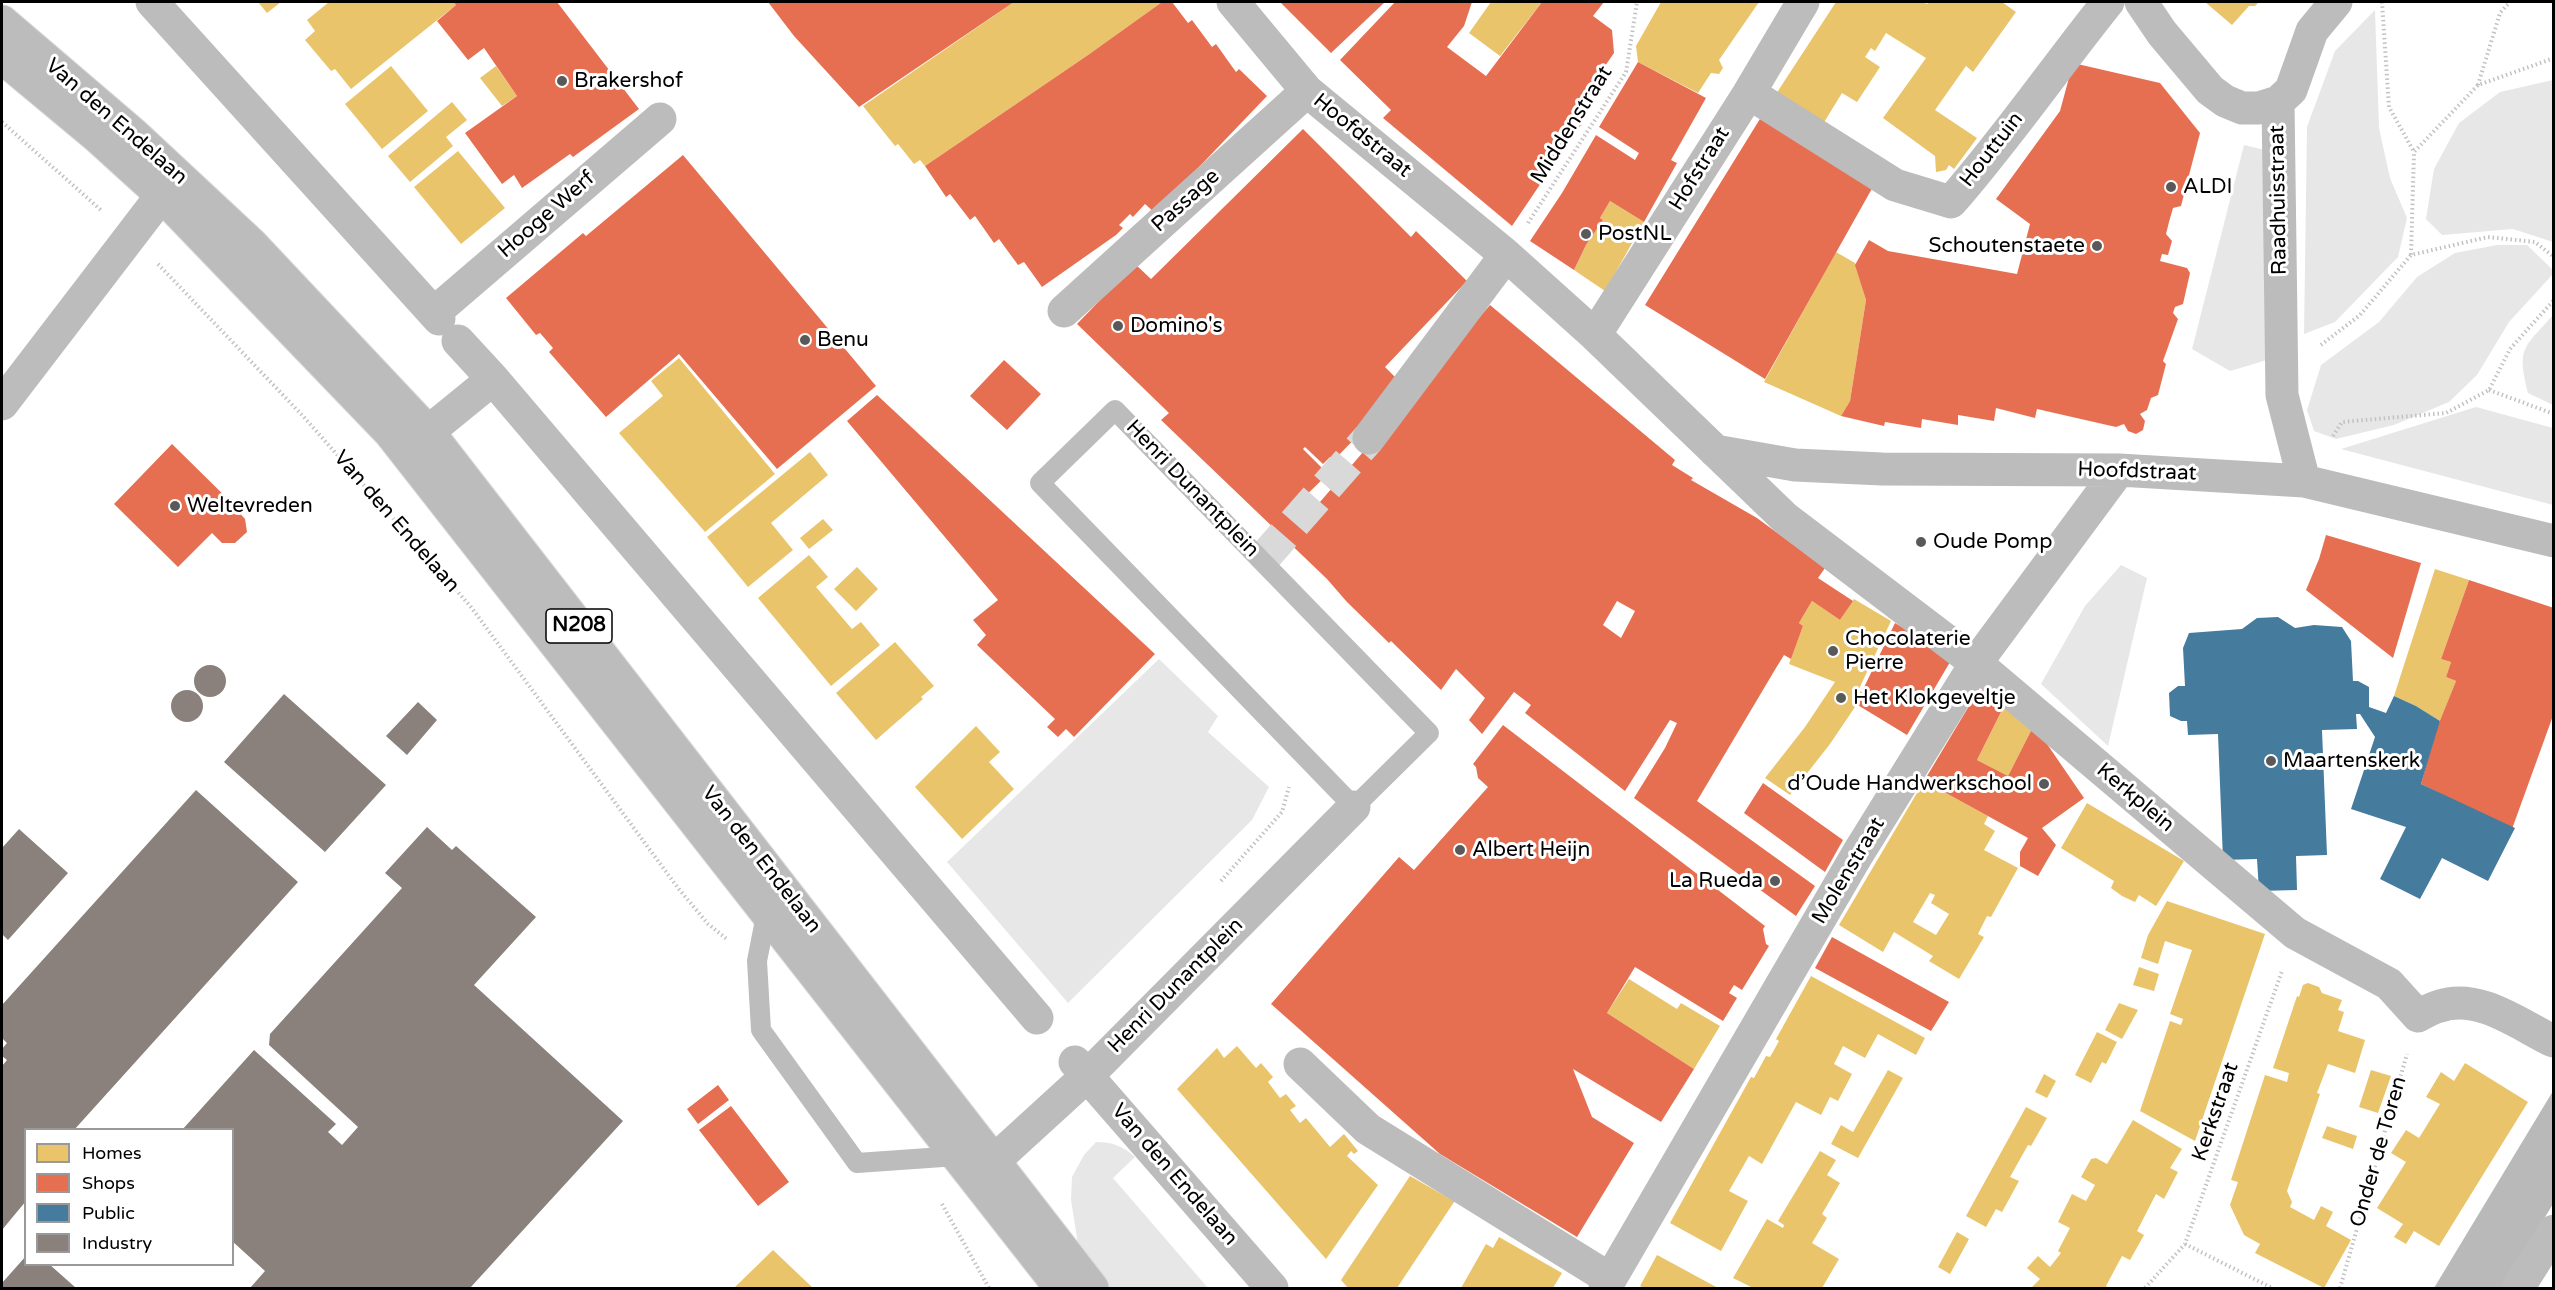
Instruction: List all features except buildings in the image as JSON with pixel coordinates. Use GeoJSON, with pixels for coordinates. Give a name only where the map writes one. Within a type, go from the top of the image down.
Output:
{"type":"FeatureCollection","features":[{"type":"Feature","properties":{"kind":"street"},"geometry":{"type":"LineString","coordinates":[[152,2],[493,379],[1037,1018]]}},
{"type":"Feature","properties":{"kind":"street","name":"Hoofdstraat"},"geometry":{"type":"LineString","coordinates":[[1233,2],[1307,91],[1506,255],[1595,335],[1785,518],[1976,663]]}},
{"type":"Feature","properties":{"kind":"street","name":"Hofstraat"},"geometry":{"type":"LineString","coordinates":[[1595,335],[1749,93],[1803,2]]}},
{"type":"Feature","properties":{"kind":"street","name":"Houttuin"},"geometry":{"type":"LineString","coordinates":[[1749,93],[1895,185],[1951,202],[1983,165],[2060,61],[2108,2]]}},
{"type":"Feature","properties":{"kind":"street","name":"Raadhuisstraat"},"geometry":{"type":"LineString","coordinates":[[2141,2],[2162,33],[2210,90],[2225,101],[2242,108],[2259,108],[2278,102],[2282,395],[2304,481]]}},
{"type":"Feature","properties":{"kind":"street"},"geometry":{"type":"LineString","coordinates":[[2278,102],[2291,90],[2312,31],[2336,2]]}},
{"type":"Feature","properties":{"kind":"street","name":"Van den Endelaan"},"geometry":{"type":"LineString","coordinates":[[2,22],[134,135],[251,244],[428,432],[1092,1288]]}},
{"type":"Feature","properties":{"kind":"street","name":"Van den Endelaan"},"geometry":{"type":"LineString","coordinates":[[2,57],[97,136],[162,195],[390,432],[767,910],[1061,1288]]}},
{"type":"Feature","properties":{"kind":"street","name":"Passage"},"geometry":{"type":"LineString","coordinates":[[1064,311],[1307,91]]}},
{"type":"Feature","properties":{"kind":"street","name":"Hooge Werf"},"geometry":{"type":"LineString","coordinates":[[444,324],[660,118]]}},
{"type":"Feature","properties":{"kind":"street","name":"Van den Endelaan"},"geometry":{"type":"LineString","coordinates":[[2,404],[162,195]]}},
{"type":"Feature","properties":{"kind":"street"},"geometry":{"type":"LineString","coordinates":[[1369,438],[1506,255]]}},
{"type":"Feature","properties":{"kind":"street"},"geometry":{"type":"LineString","coordinates":[[428,432],[493,379]]}},
{"type":"Feature","properties":{"kind":"street","name":"Hoofdstraat"},"geometry":{"type":"LineString","coordinates":[[1715,451],[1806,466],[1882,469],[2118,470],[2304,481],[2553,541]]}},
{"type":"Feature","properties":{"kind":"street","name":"Molenstraat"},"geometry":{"type":"LineString","coordinates":[[1608,1284],[1857,855],[1976,663],[2118,470]]}},
{"type":"Feature","properties":{"kind":"street","name":"Kerkplein"},"geometry":{"type":"LineString","coordinates":[[1976,663],[2295,933]]}},
{"type":"Feature","properties":{"kind":"street","name":"Henri Dunantplein"},"geometry":{"type":"LineString","coordinates":[[995,1161],[1081,1069],[1353,807]]}},
{"type":"Feature","properties":{"kind":"street"},"geometry":{"type":"LineString","coordinates":[[2295,933],[2389,984],[2418,1016],[2441,1005],[2462,1003],[2485,1007],[2553,1041]]}},
{"type":"Feature","properties":{"kind":"street"},"geometry":{"type":"LineString","coordinates":[[1300,1064],[1368,1129],[1608,1284]]}},
{"type":"Feature","properties":{"kind":"street","name":"Van den Endelaan"},"geometry":{"type":"LineString","coordinates":[[1081,1069],[1272,1288]]}},
{"type":"Feature","properties":{"kind":"street"},"geometry":{"type":"LineString","coordinates":[[2518,1288],[2553,1231]]}},
{"type":"Feature","properties":{"kind":"lane","name":"Henri Dunantplein"},"geometry":{"type":"LineString","coordinates":[[1115,410],[1430,733],[1353,807],[1300,752],[1040,483],[1115,410]]}},
{"type":"Feature","properties":{"kind":"lane","name":"Van den Endelaan"},"geometry":{"type":"LineString","coordinates":[[767,910],[758,961],[761,1030],[856,1164],[957,1156]]}},
{"type":"Feature","properties":{"kind":"path","name":"Middenstraat"},"geometry":{"type":"LineString","coordinates":[[1506,255],[1626,72],[1637,2]]}},
{"type":"Feature","properties":{"kind":"path"},"geometry":{"type":"LineString","coordinates":[[2382,2],[2389,107],[2414,152],[2411,255]]}},
{"type":"Feature","properties":{"kind":"path"},"geometry":{"type":"LineString","coordinates":[[2478,85],[2500,13],[2510,2]]}},
{"type":"Feature","properties":{"kind":"path"},"geometry":{"type":"LineString","coordinates":[[2414,152],[2478,85],[2553,58]]}},
{"type":"Feature","properties":{"kind":"path","name":"Van den Endelaan"},"geometry":{"type":"LineString","coordinates":[[2,122],[130,236],[197,303],[303,416],[471,607],[678,888],[708,924],[758,961]]}},
{"type":"Feature","properties":{"kind":"path"},"geometry":{"type":"LineString","coordinates":[[2281,364],[2308,355],[2360,315],[2411,255],[2488,237],[2535,242],[2553,257]]}},
{"type":"Feature","properties":{"kind":"path"},"geometry":{"type":"LineString","coordinates":[[2304,481],[2342,422],[2446,413],[2489,390],[2510,349],[2553,300]]}},
{"type":"Feature","properties":{"kind":"path"},"geometry":{"type":"LineString","coordinates":[[2489,390],[2553,414]]}},
{"type":"Feature","properties":{"kind":"path"},"geometry":{"type":"LineString","coordinates":[[1218,884],[1282,812],[1300,752]]}},
{"type":"Feature","properties":{"kind":"path","name":"Kerkstraat"},"geometry":{"type":"LineString","coordinates":[[2145,1288],[2185,1244],[2295,933]]}},
{"type":"Feature","properties":{"kind":"path","name":"Onder de Toren"},"geometry":{"type":"LineString","coordinates":[[2340,1288],[2418,1016]]}},
{"type":"Feature","properties":{"kind":"path"},"geometry":{"type":"LineString","coordinates":[[916,1158],[989,1288]]}},
{"type":"Feature","properties":{"kind":"path"},"geometry":{"type":"LineString","coordinates":[[2185,1244],[2272,1288]]}},
{"type":"Feature","properties":{"kind":"shaded area"},"geometry":{"type":"Polygon","coordinates":[[[2375,10],[2379,128],[2390,178],[2407,218],[2398,257],[2335,322],[2304,334],[2307,127],[2335,51],[2375,10]]]}},
{"type":"Feature","properties":{"kind":"shaded area"},"geometry":{"type":"Polygon","coordinates":[[[2553,80],[2553,242],[2513,229],[2442,235],[2426,219],[2434,169],[2459,123],[2500,92],[2553,80]]]}},
{"type":"Feature","properties":{"kind":"shaded area"},"geometry":{"type":"Polygon","coordinates":[[[2244,145],[2269,151],[2267,360],[2230,371],[2192,349],[2244,145]]]}},
{"type":"Feature","properties":{"kind":"shaded area"},"geometry":{"type":"Polygon","coordinates":[[[2497,245],[2527,245],[2553,270],[2553,274],[2509,322],[2477,375],[2449,402],[2394,425],[2336,439],[2314,431],[2307,410],[2321,365],[2379,322],[2417,277],[2455,253],[2497,245]]]}},
{"type":"Feature","properties":{"kind":"shaded area"},"geometry":{"type":"Polygon","coordinates":[[[2553,315],[2553,405],[2528,393],[2523,357],[2529,342],[2553,315]]]}},
{"type":"Feature","properties":{"kind":"shaded area"},"geometry":{"type":"Polygon","coordinates":[[[2476,407],[2553,428],[2553,505],[2341,449],[2476,407]]]}},
{"type":"Feature","properties":{"kind":"shaded area"},"geometry":{"type":"Polygon","coordinates":[[[2121,565],[2147,578],[2108,746],[2041,684],[2085,606],[2121,565]]]}},
{"type":"Feature","properties":{"kind":"shaded area"},"geometry":{"type":"Polygon","coordinates":[[[1159,659],[1218,716],[1208,732],[1269,787],[1252,820],[1068,1003],[947,862],[1159,659]]]}},
{"type":"Feature","properties":{"kind":"shaded area"},"geometry":{"type":"Polygon","coordinates":[[[2553,1091],[2553,1204],[2502,1288],[2434,1288],[2553,1091]]]}},
{"type":"Feature","properties":{"kind":"shaded area"},"geometry":{"type":"Polygon","coordinates":[[[1096,1142],[1117,1145],[1135,1157],[1113,1178],[1208,1288],[1105,1288],[1080,1257],[1071,1200],[1072,1177],[1084,1155],[1096,1142]]]}},
{"type":"Feature","properties":{"kind":"tunnel"},"geometry":{"type":"LineString","coordinates":[[1262,560],[1369,438]]}},
{"type":"Feature","properties":{"kind":"place","name":"Brakershof"},"geometry":{"type":"Point","coordinates":[562,81]}},
{"type":"Feature","properties":{"kind":"place","name":"ALDI"},"geometry":{"type":"Point","coordinates":[2171,187]}},
{"type":"Feature","properties":{"kind":"place","name":"PostNL"},"geometry":{"type":"Point","coordinates":[1586,234]}},
{"type":"Feature","properties":{"kind":"place","name":"Schoutenstaete"},"geometry":{"type":"Point","coordinates":[2097,246]}},
{"type":"Feature","properties":{"kind":"place","name":"Domino's"},"geometry":{"type":"Point","coordinates":[1118,326]}},
{"type":"Feature","properties":{"kind":"place","name":"Benu"},"geometry":{"type":"Point","coordinates":[805,340]}},
{"type":"Feature","properties":{"kind":"place","name":"Weltevreden"},"geometry":{"type":"Point","coordinates":[175,506]}},
{"type":"Feature","properties":{"kind":"place","name":"Oude Pomp"},"geometry":{"type":"Point","coordinates":[1921,542]}},
{"type":"Feature","properties":{"kind":"place","name":"Chocolaterie Pierre"},"geometry":{"type":"Point","coordinates":[1833,651]}},
{"type":"Feature","properties":{"kind":"place","name":"Het Klokgeveltje"},"geometry":{"type":"Point","coordinates":[1841,698]}},
{"type":"Feature","properties":{"kind":"place","name":"Maartenskerk"},"geometry":{"type":"Point","coordinates":[2271,761]}},
{"type":"Feature","properties":{"kind":"place","name":"d’Oude Handwerkschool"},"geometry":{"type":"Point","coordinates":[2044,784]}},
{"type":"Feature","properties":{"kind":"place","name":"Albert Heijn"},"geometry":{"type":"Point","coordinates":[1460,850]}},
{"type":"Feature","properties":{"kind":"place","name":"La Rueda"},"geometry":{"type":"Point","coordinates":[1775,881]}}]}
